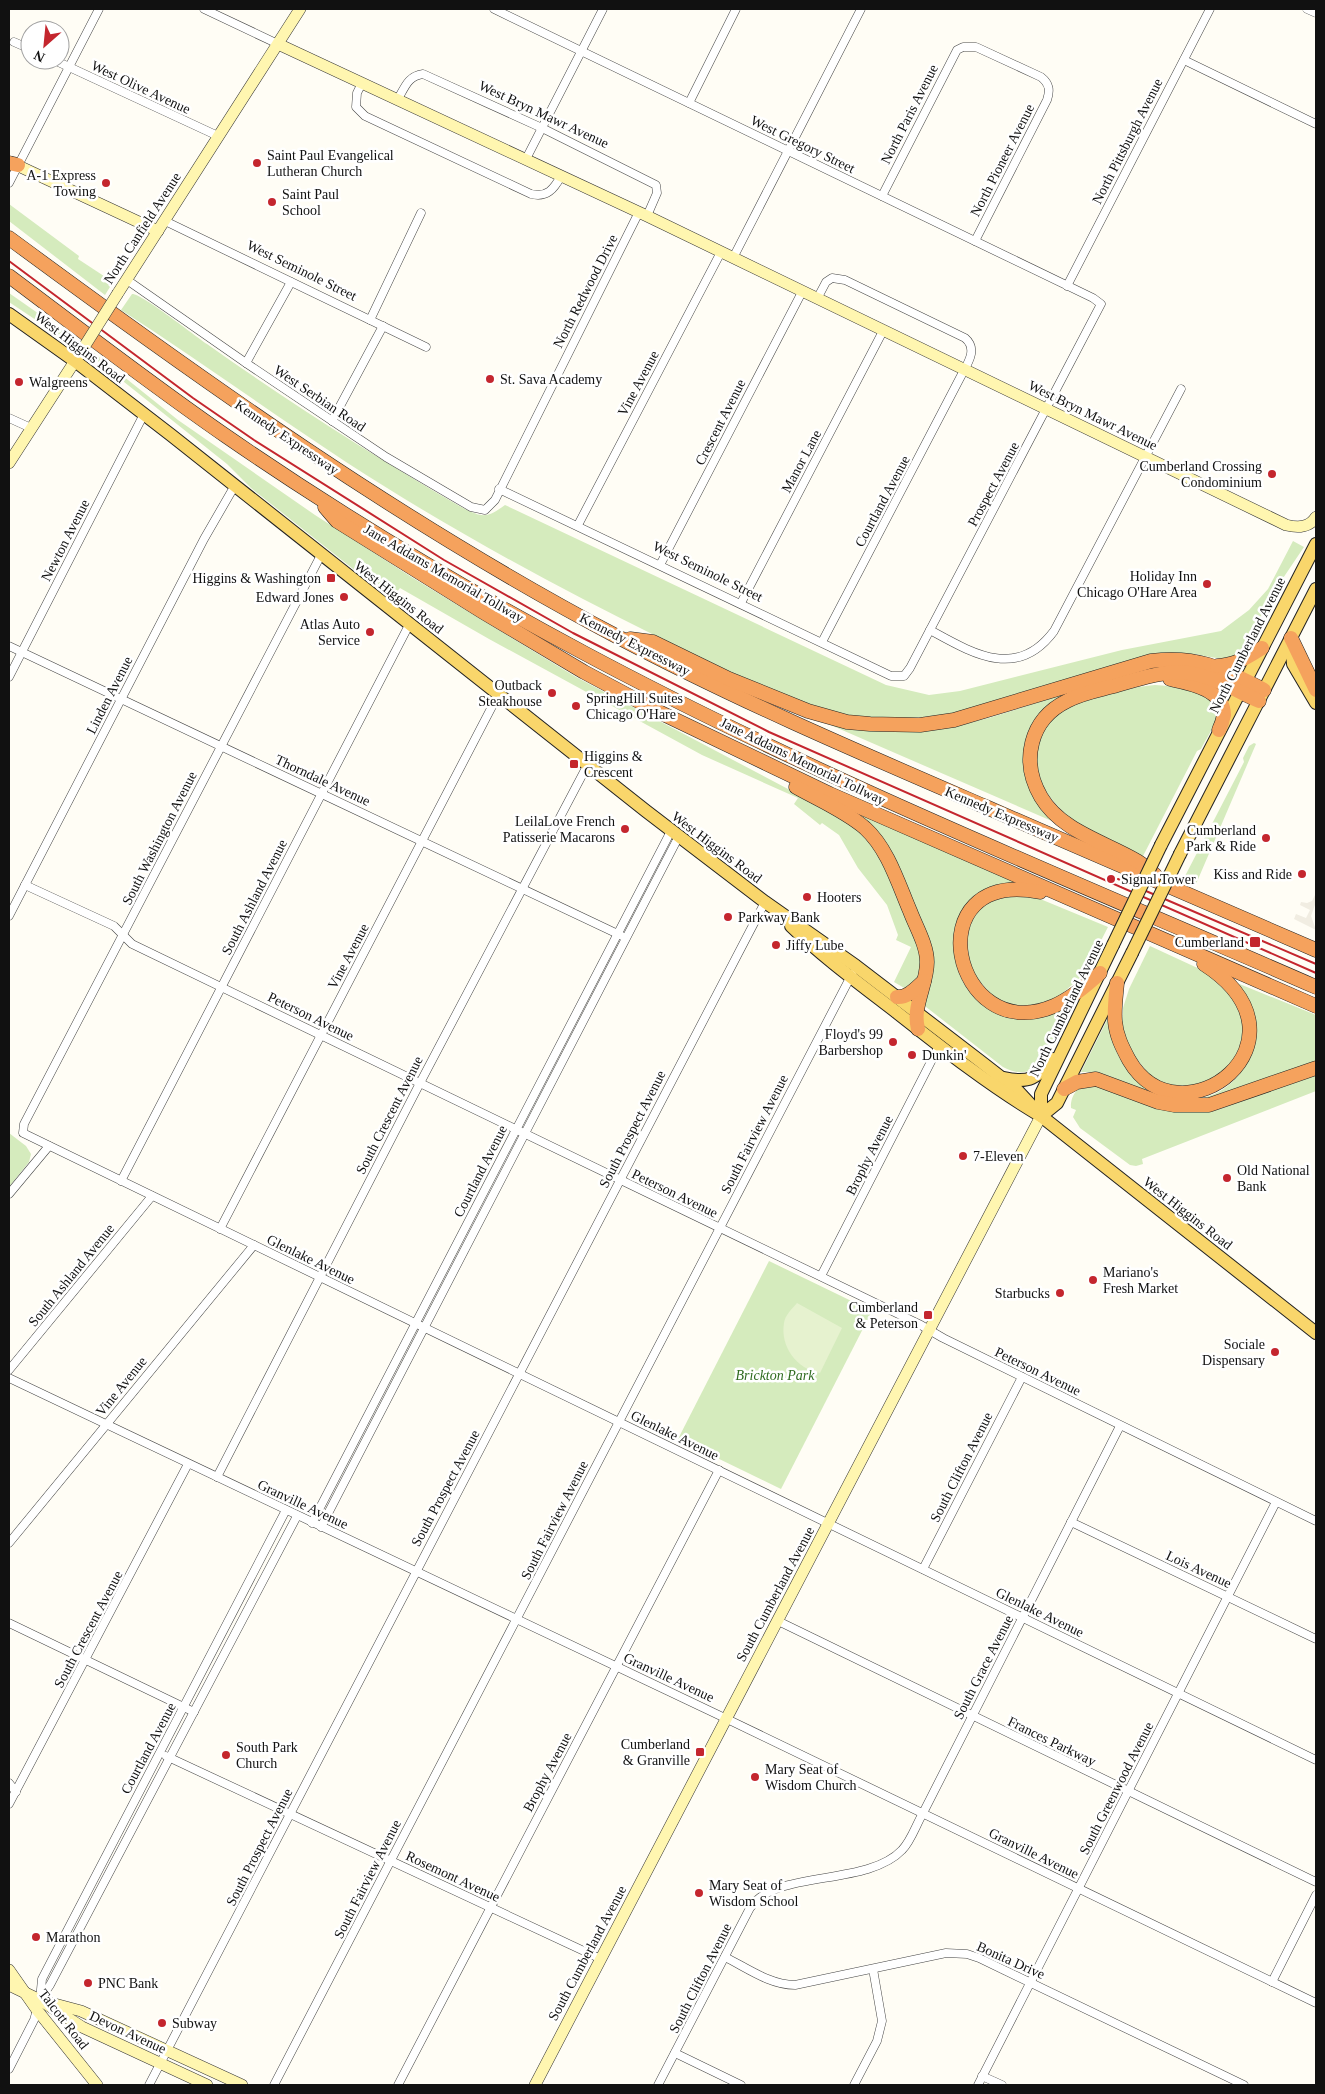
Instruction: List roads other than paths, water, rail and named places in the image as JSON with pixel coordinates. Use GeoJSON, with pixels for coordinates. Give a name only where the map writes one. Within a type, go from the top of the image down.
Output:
{"type":"FeatureCollection","features":[{"type":"Feature","properties":{"kind":"highway","name":"Kennedy Expressway"},"geometry":{"type":"LineString","coordinates":[[9,238],[224,394],[318,458],[454,544],[619,638],[826,738],[1316,950]]}},
{"type":"Feature","properties":{"kind":"highway"},"geometry":{"type":"LineString","coordinates":[[9,276],[183,406],[311,492],[338,521],[483,612],[584,672],[741,752],[830,794],[1316,1006]]}},
{"type":"Feature","properties":{"kind":"highway","name":"Jane Addams Memorial Tollway"},"geometry":{"type":"LineString","coordinates":[[311,492],[459,583],[585,654],[650,687],[881,798],[1316,987]]}},
{"type":"Feature","properties":{"kind":"highway"},"geometry":{"type":"LineString","coordinates":[[619,638],[653,642],[729,679],[808,712],[847,722],[920,725],[954,720],[1151,661],[1182,660],[1216,666],[1228,666],[1240,662],[1262,648]]}},
{"type":"Feature","properties":{"kind":"highway"},"geometry":{"type":"LineString","coordinates":[[1290,638],[1316,690]]}},
{"type":"Feature","properties":{"kind":"highway"},"geometry":{"type":"LineString","coordinates":[[1216,666],[1243,687]]}},
{"type":"Feature","properties":{"kind":"highway"},"geometry":{"type":"LineString","coordinates":[[1172,887],[1138,861],[1083,833],[1054,812],[1042,798],[1033,780],[1029,761],[1034,734],[1049,713],[1069,700],[1152,676],[1178,672],[1190,674],[1243,687],[1261,695]]}},
{"type":"Feature","properties":{"kind":"highway"},"geometry":{"type":"LineString","coordinates":[[1152,676],[1198,686],[1215,695],[1221,704],[1224,715],[1219,730]]}},
{"type":"Feature","properties":{"kind":"highway"},"geometry":{"type":"LineString","coordinates":[[741,752],[773,775],[849,816],[877,842],[890,863],[922,940],[927,960],[916,1012],[915,1020],[918,1029]]}},
{"type":"Feature","properties":{"kind":"highway"},"geometry":{"type":"LineString","coordinates":[[1073,901],[1043,893],[1016,889],[998,892],[982,899],[969,913],[961,934],[960,953],[964,970],[974,987],[984,997],[997,1005],[1012,1010],[1034,1012],[1054,1006],[1069,998],[1100,973]]}},
{"type":"Feature","properties":{"kind":"highway"},"geometry":{"type":"LineString","coordinates":[[1117,983],[1114,1014],[1117,1033],[1122,1047],[1132,1064],[1146,1079],[1164,1089],[1191,1092],[1211,1088],[1230,1074],[1240,1064],[1250,1036],[1247,1011],[1241,998],[1232,986],[1216,972],[1162,940]]}},
{"type":"Feature","properties":{"kind":"highway"},"geometry":{"type":"LineString","coordinates":[[896,997],[902,997],[907,994],[924,980]]}},
{"type":"Feature","properties":{"kind":"highway"},"geometry":{"type":"LineString","coordinates":[[1064,1090],[1077,1082],[1096,1078],[1106,1080],[1158,1102],[1174,1106],[1209,1105],[1316,1068]]}},
{"type":"Feature","properties":{"kind":"main road","name":"West Higgins Road"},"geometry":{"type":"LineString","coordinates":[[9,314],[75,361],[144,414],[588,766],[853,971],[939,1046],[1011,1098],[1042,1116]]}},
{"type":"Feature","properties":{"kind":"main road","name":"North Cumberland Avenue"},"geometry":{"type":"LineString","coordinates":[[1042,1116],[1041,1094],[1161,845],[1316,544]]}},
{"type":"Feature","properties":{"kind":"main road"},"geometry":{"type":"LineString","coordinates":[[1042,1116],[1058,1103],[1180,854],[1316,589]]}},
{"type":"Feature","properties":{"kind":"main road"},"geometry":{"type":"LineString","coordinates":[[1290,638],[1293,664],[1316,703]]}},
{"type":"Feature","properties":{"kind":"main road","name":"West Higgins Road"},"geometry":{"type":"LineString","coordinates":[[853,971],[896,997],[1016,1089],[1042,1116],[1316,1333]]}},
{"type":"Feature","properties":{"kind":"main road"},"geometry":{"type":"LineString","coordinates":[[998,1076],[1016,1080],[1028,1080],[1039,1075],[1066,1044]]}},
{"type":"Feature","properties":{"kind":"street"},"geometry":{"type":"LineString","coordinates":[[70,65],[99,9]]}},
{"type":"Feature","properties":{"kind":"street","name":"West Bryn Mawr Avenue"},"geometry":{"type":"LineString","coordinates":[[204,9],[643,214],[1286,525],[1301,527],[1316,517]]}},
{"type":"Feature","properties":{"kind":"street","name":"North Canfield Avenue"},"geometry":{"type":"LineString","coordinates":[[9,463],[300,9]]}},
{"type":"Feature","properties":{"kind":"street","name":"West Gregory Street"},"geometry":{"type":"LineString","coordinates":[[494,9],[1100,303]]}},
{"type":"Feature","properties":{"kind":"street"},"geometry":{"type":"LineString","coordinates":[[526,159],[603,9]]}},
{"type":"Feature","properties":{"kind":"street"},"geometry":{"type":"LineString","coordinates":[[689,103],[736,9]]}},
{"type":"Feature","properties":{"kind":"street"},"geometry":{"type":"LineString","coordinates":[[733,258],[861,9]]}},
{"type":"Feature","properties":{"kind":"street","name":"North Pittsburgh Avenue"},"geometry":{"type":"LineString","coordinates":[[1067,286],[1210,9]]}},
{"type":"Feature","properties":{"kind":"street"},"geometry":{"type":"LineString","coordinates":[[1307,9],[1316,13]]}},
{"type":"Feature","properties":{"kind":"street"},"geometry":{"type":"LineString","coordinates":[[14,42],[20,45]]}},
{"type":"Feature","properties":{"kind":"street","name":"North Paris Avenue"},"geometry":{"type":"LineString","coordinates":[[882,196],[953,56],[963,47],[976,46],[1042,78],[1046,81],[1049,88]]}},
{"type":"Feature","properties":{"kind":"street"},"geometry":{"type":"LineString","coordinates":[[1184,60],[1316,124]]}},
{"type":"Feature","properties":{"kind":"street","name":"West Olive Avenue"},"geometry":{"type":"LineString","coordinates":[[70,67],[218,136]]}},
{"type":"Feature","properties":{"kind":"street"},"geometry":{"type":"LineString","coordinates":[[9,183],[12,163],[67,70]]}},
{"type":"Feature","properties":{"kind":"street","name":"West Bryn Mawr Avenue"},"geometry":{"type":"LineString","coordinates":[[398,99],[408,80],[423,74],[542,128],[656,185],[657,193],[643,214]]}},
{"type":"Feature","properties":{"kind":"street"},"geometry":{"type":"LineString","coordinates":[[362,83],[357,93],[356,107],[365,116],[531,194],[538,196],[546,194],[556,186],[561,176]]}},
{"type":"Feature","properties":{"kind":"street","name":"North Pioneer Avenue"},"geometry":{"type":"LineString","coordinates":[[975,241],[1047,100],[1049,88]]}},
{"type":"Feature","properties":{"kind":"street","name":"West Seminole Street"},"geometry":{"type":"LineString","coordinates":[[12,163],[291,282],[426,348]]}},
{"type":"Feature","properties":{"kind":"street"},"geometry":{"type":"LineString","coordinates":[[370,320],[420,213]]}},
{"type":"Feature","properties":{"kind":"street","name":"North Redwood Drive"},"geometry":{"type":"LineString","coordinates":[[499,489],[643,214]]}},
{"type":"Feature","properties":{"kind":"street","name":"Vine Avenue"},"geometry":{"type":"LineString","coordinates":[[578,525],[721,252]]}},
{"type":"Feature","properties":{"kind":"street"},"geometry":{"type":"LineString","coordinates":[[816,298],[826,282],[832,278],[838,278],[964,338],[969,342],[972,351],[964,370]]}},
{"type":"Feature","properties":{"kind":"street","name":"West Serbian Road"},"geometry":{"type":"LineString","coordinates":[[127,280],[386,457],[471,507],[485,510],[495,500],[499,489]]}},
{"type":"Feature","properties":{"kind":"street"},"geometry":{"type":"LineString","coordinates":[[246,363],[291,282]]}},
{"type":"Feature","properties":{"kind":"street","name":"Crescent Avenue"},"geometry":{"type":"LineString","coordinates":[[660,564],[802,292]]}},
{"type":"Feature","properties":{"kind":"street","name":"Prospect Avenue"},"geometry":{"type":"LineString","coordinates":[[904,676],[930,630],[1100,303]]}},
{"type":"Feature","properties":{"kind":"street"},"geometry":{"type":"LineString","coordinates":[[332,421],[383,326]]}},
{"type":"Feature","properties":{"kind":"street","name":"Manor Lane"},"geometry":{"type":"LineString","coordinates":[[741,603],[883,331]]}},
{"type":"Feature","properties":{"kind":"street","name":"Courtland Avenue"},"geometry":{"type":"LineString","coordinates":[[822,642],[964,370]]}},
{"type":"Feature","properties":{"kind":"street"},"geometry":{"type":"LineString","coordinates":[[930,630],[971,652],[994,659],[1007,660],[1028,654],[1048,640],[1181,389]]}},
{"type":"Feature","properties":{"kind":"street","name":"Newton Avenue"},"geometry":{"type":"LineString","coordinates":[[9,678],[144,414]]}},
{"type":"Feature","properties":{"kind":"street"},"geometry":{"type":"LineString","coordinates":[[9,418],[31,428]]}},
{"type":"Feature","properties":{"kind":"street","name":"Linden Avenue"},"geometry":{"type":"LineString","coordinates":[[9,916],[204,539],[234,487]]}},
{"type":"Feature","properties":{"kind":"street","name":"West Seminole Street"},"geometry":{"type":"LineString","coordinates":[[499,489],[892,676],[904,676]]}},
{"type":"Feature","properties":{"kind":"street","name":"South Washington Avenue"},"geometry":{"type":"LineString","coordinates":[[23,1133],[24,1124],[320,555]]}},
{"type":"Feature","properties":{"kind":"street","name":"South Ashland Avenue"},"geometry":{"type":"LineString","coordinates":[[121,1181],[409,625]]}},
{"type":"Feature","properties":{"kind":"street","name":"Thorndale Avenue"},"geometry":{"type":"LineString","coordinates":[[9,646],[222,745],[626,938]]}},
{"type":"Feature","properties":{"kind":"street","name":"Vine Avenue"},"geometry":{"type":"LineString","coordinates":[[220,1229],[498,695]]}},
{"type":"Feature","properties":{"kind":"street","name":"South Crescent Avenue"},"geometry":{"type":"LineString","coordinates":[[216,1477],[522,888],[588,766]]}},
{"type":"Feature","properties":{"kind":"street","name":"Courtland Avenue"},"geometry":{"type":"LineString","coordinates":[[312,1523],[617,934],[675,834]]}},
{"type":"Feature","properties":{"kind":"street","name":"Courtland Avenue"},"geometry":{"type":"LineString","coordinates":[[321,1527],[626,938],[675,834]]}},
{"type":"Feature","properties":{"kind":"street","name":"Peterson Avenue"},"geometry":{"type":"LineString","coordinates":[[25,885],[114,926],[132,944],[821,1276],[930,1330],[942,1338],[1316,1521]]}},
{"type":"Feature","properties":{"kind":"street","name":"South Prospect Avenue"},"geometry":{"type":"LineString","coordinates":[[148,2085],[620,1180],[767,904]]}},
{"type":"Feature","properties":{"kind":"street","name":"South Fairview Avenue"},"geometry":{"type":"LineString","coordinates":[[274,2085],[853,971]]}},
{"type":"Feature","properties":{"kind":"street","name":"Brophy Avenue"},"geometry":{"type":"LineString","coordinates":[[821,1276],[939,1046]]}},
{"type":"Feature","properties":{"kind":"street","name":"South Cumberland Avenue"},"geometry":{"type":"LineString","coordinates":[[535,2085],[1042,1116]]}},
{"type":"Feature","properties":{"kind":"street","name":"Glenlake Avenue"},"geometry":{"type":"LineString","coordinates":[[23,1133],[1316,1760]]}},
{"type":"Feature","properties":{"kind":"street"},"geometry":{"type":"LineString","coordinates":[[9,1194],[49,1146]]}},
{"type":"Feature","properties":{"kind":"street","name":"South Ashland Avenue"},"geometry":{"type":"LineString","coordinates":[[9,1370],[152,1196]]}},
{"type":"Feature","properties":{"kind":"street","name":"Vine Avenue"},"geometry":{"type":"LineString","coordinates":[[9,1543],[254,1245]]}},
{"type":"Feature","properties":{"kind":"street","name":"South Clifton Avenue"},"geometry":{"type":"LineString","coordinates":[[924,1569],[1022,1377]]}},
{"type":"Feature","properties":{"kind":"street","name":"Granville Avenue"},"geometry":{"type":"LineString","coordinates":[[9,1378],[727,1719],[1316,2003]]}},
{"type":"Feature","properties":{"kind":"street","name":"South Grace Avenue"},"geometry":{"type":"LineString","coordinates":[[923,1814],[1120,1426]]}},
{"type":"Feature","properties":{"kind":"street","name":"South Crescent Avenue"},"geometry":{"type":"LineString","coordinates":[[9,1804],[188,1464]]}},
{"type":"Feature","properties":{"kind":"street","name":"Brophy Avenue"},"geometry":{"type":"LineString","coordinates":[[398,2085],[719,1470]]}},
{"type":"Feature","properties":{"kind":"street","name":"South Greenwood Avenue"},"geometry":{"type":"LineString","coordinates":[[978,2085],[1276,1502]]}},
{"type":"Feature","properties":{"kind":"street","name":"Courtland Avenue"},"geometry":{"type":"LineString","coordinates":[[9,2069],[34,2020],[42,1979],[286,1510]]}},
{"type":"Feature","properties":{"kind":"street","name":"Courtland Avenue"},"geometry":{"type":"LineString","coordinates":[[38,2005],[297,1516]]}},
{"type":"Feature","properties":{"kind":"street","name":"Lois Avenue"},"geometry":{"type":"LineString","coordinates":[[1071,1522],[1316,1639]]}},
{"type":"Feature","properties":{"kind":"street","name":"Frances Parkway"},"geometry":{"type":"LineString","coordinates":[[778,1621],[1316,1882]]}},
{"type":"Feature","properties":{"kind":"street"},"geometry":{"type":"LineString","coordinates":[[9,1623],[194,1712]]}},
{"type":"Feature","properties":{"kind":"street","name":"Rosemont Avenue"},"geometry":{"type":"LineString","coordinates":[[159,1753],[601,1959]]}},
{"type":"Feature","properties":{"kind":"street"},"geometry":{"type":"LineString","coordinates":[[9,1783],[16,1792]]}},
{"type":"Feature","properties":{"kind":"street","name":"South Clifton Avenue"},"geometry":{"type":"LineString","coordinates":[[658,2085],[750,1908],[759,1896],[776,1888],[882,1866],[902,1850],[923,1814]]}},
{"type":"Feature","properties":{"kind":"street"},"geometry":{"type":"LineString","coordinates":[[1272,1982],[1316,1895]]}},
{"type":"Feature","properties":{"kind":"street","name":"Bonita Drive"},"geometry":{"type":"LineString","coordinates":[[725,1958],[769,1980],[786,1985],[805,1984],[946,1953],[957,1953],[979,1958],[1244,2085]]}},
{"type":"Feature","properties":{"kind":"street"},"geometry":{"type":"LineString","coordinates":[[854,2085],[877,2041],[882,2021],[873,1969]]}},
{"type":"Feature","properties":{"kind":"street","name":"Talcott Road"},"geometry":{"type":"LineString","coordinates":[[9,1970],[25,1993]]}},
{"type":"Feature","properties":{"kind":"street","name":"Devon Avenue"},"geometry":{"type":"LineString","coordinates":[[9,1985],[25,1993],[38,2005],[208,2085]]}},
{"type":"Feature","properties":{"kind":"street","name":"Devon Avenue"},"geometry":{"type":"LineString","coordinates":[[38,2005],[81,2011],[242,2085]]}},
{"type":"Feature","properties":{"kind":"street","name":"Talcott Road"},"geometry":{"type":"LineString","coordinates":[[38,2005],[97,2085]]}},
{"type":"Feature","properties":{"kind":"street"},"geometry":{"type":"LineString","coordinates":[[675,2054],[741,2085]]}},
{"type":"Feature","properties":{"kind":"street"},"geometry":{"type":"LineString","coordinates":[[982,2076],[1002,2085]]}},
{"type":"Feature","properties":{"kind":"railway"},"geometry":{"type":"LineString","coordinates":[[9,261],[193,398],[254,440],[444,560],[573,633],[769,732],[1316,973]]}},
{"type":"Feature","properties":{"kind":"railway"},"geometry":{"type":"LineString","coordinates":[[1118,879],[1316,964]]}},
{"type":"Feature","properties":{"kind":"place","name":"Saint Paul Evangelical Lutheran Church"},"geometry":{"type":"Point","coordinates":[257,163]}},
{"type":"Feature","properties":{"kind":"place","name":"A-1 Express Towing"},"geometry":{"type":"Point","coordinates":[106,183]}},
{"type":"Feature","properties":{"kind":"place","name":"Saint Paul School"},"geometry":{"type":"Point","coordinates":[272,202]}},
{"type":"Feature","properties":{"kind":"place","name":"St. Sava Academy"},"geometry":{"type":"Point","coordinates":[490,379]}},
{"type":"Feature","properties":{"kind":"place","name":"Walgreens"},"geometry":{"type":"Point","coordinates":[19,382]}},
{"type":"Feature","properties":{"kind":"place","name":"Cumberland Crossing Condominium"},"geometry":{"type":"Point","coordinates":[1272,474]}},
{"type":"Feature","properties":{"kind":"place","name":"Higgins & Washington"},"geometry":{"type":"Point","coordinates":[331,578]}},
{"type":"Feature","properties":{"kind":"place","name":"Holiday Inn Chicago O'Hare Area"},"geometry":{"type":"Point","coordinates":[1207,584]}},
{"type":"Feature","properties":{"kind":"place","name":"Edward Jones"},"geometry":{"type":"Point","coordinates":[344,597]}},
{"type":"Feature","properties":{"kind":"place","name":"Atlas Auto Service"},"geometry":{"type":"Point","coordinates":[370,632]}},
{"type":"Feature","properties":{"kind":"place","name":"Outback Steakhouse"},"geometry":{"type":"Point","coordinates":[552,693]}},
{"type":"Feature","properties":{"kind":"place","name":"SpringHill Suites Chicago O'Hare"},"geometry":{"type":"Point","coordinates":[576,706]}},
{"type":"Feature","properties":{"kind":"place","name":"Higgins & Crescent"},"geometry":{"type":"Point","coordinates":[574,764]}},
{"type":"Feature","properties":{"kind":"place","name":"LeilaLove French Patisserie Macarons"},"geometry":{"type":"Point","coordinates":[625,829]}},
{"type":"Feature","properties":{"kind":"place","name":"Cumberland Park & Ride"},"geometry":{"type":"Point","coordinates":[1266,838]}},
{"type":"Feature","properties":{"kind":"place","name":"Kiss and Ride"},"geometry":{"type":"Point","coordinates":[1302,874]}},
{"type":"Feature","properties":{"kind":"place","name":"Signal Tower"},"geometry":{"type":"Point","coordinates":[1111,879]}},
{"type":"Feature","properties":{"kind":"place","name":"Hooters"},"geometry":{"type":"Point","coordinates":[807,897]}},
{"type":"Feature","properties":{"kind":"place","name":"Parkway Bank"},"geometry":{"type":"Point","coordinates":[728,917]}},
{"type":"Feature","properties":{"kind":"place","name":"Cumberland"},"geometry":{"type":"Point","coordinates":[1255,942]}},
{"type":"Feature","properties":{"kind":"place","name":"Jiffy Lube"},"geometry":{"type":"Point","coordinates":[776,945]}},
{"type":"Feature","properties":{"kind":"place","name":"Floyd's 99 Barbershop"},"geometry":{"type":"Point","coordinates":[893,1042]}},
{"type":"Feature","properties":{"kind":"place","name":"Dunkin'"},"geometry":{"type":"Point","coordinates":[912,1055]}},
{"type":"Feature","properties":{"kind":"place","name":"7-Eleven"},"geometry":{"type":"Point","coordinates":[963,1156]}},
{"type":"Feature","properties":{"kind":"place","name":"Old National Bank"},"geometry":{"type":"Point","coordinates":[1227,1178]}},
{"type":"Feature","properties":{"kind":"place","name":"Mariano's Fresh Market"},"geometry":{"type":"Point","coordinates":[1093,1280]}},
{"type":"Feature","properties":{"kind":"place","name":"Starbucks"},"geometry":{"type":"Point","coordinates":[1060,1293]}},
{"type":"Feature","properties":{"kind":"place","name":"Cumberland & Peterson"},"geometry":{"type":"Point","coordinates":[928,1315]}},
{"type":"Feature","properties":{"kind":"place","name":"Sociale Dispensary"},"geometry":{"type":"Point","coordinates":[1275,1352]}},
{"type":"Feature","properties":{"kind":"place","name":"Cumberland & Granville"},"geometry":{"type":"Point","coordinates":[700,1752]}},
{"type":"Feature","properties":{"kind":"place","name":"South Park Church"},"geometry":{"type":"Point","coordinates":[226,1755]}},
{"type":"Feature","properties":{"kind":"place","name":"Mary Seat of Wisdom Church"},"geometry":{"type":"Point","coordinates":[755,1777]}},
{"type":"Feature","properties":{"kind":"place","name":"Mary Seat of Wisdom School"},"geometry":{"type":"Point","coordinates":[699,1893]}},
{"type":"Feature","properties":{"kind":"place","name":"Marathon"},"geometry":{"type":"Point","coordinates":[36,1937]}},
{"type":"Feature","properties":{"kind":"place","name":"PNC Bank"},"geometry":{"type":"Point","coordinates":[88,1983]}},
{"type":"Feature","properties":{"kind":"place","name":"Subway"},"geometry":{"type":"Point","coordinates":[162,2023]}},
{"type":"Feature","properties":{"kind":"park label","name":"Brickton Park"},"geometry":{"type":"Point","coordinates":[775,1375]}}]}
